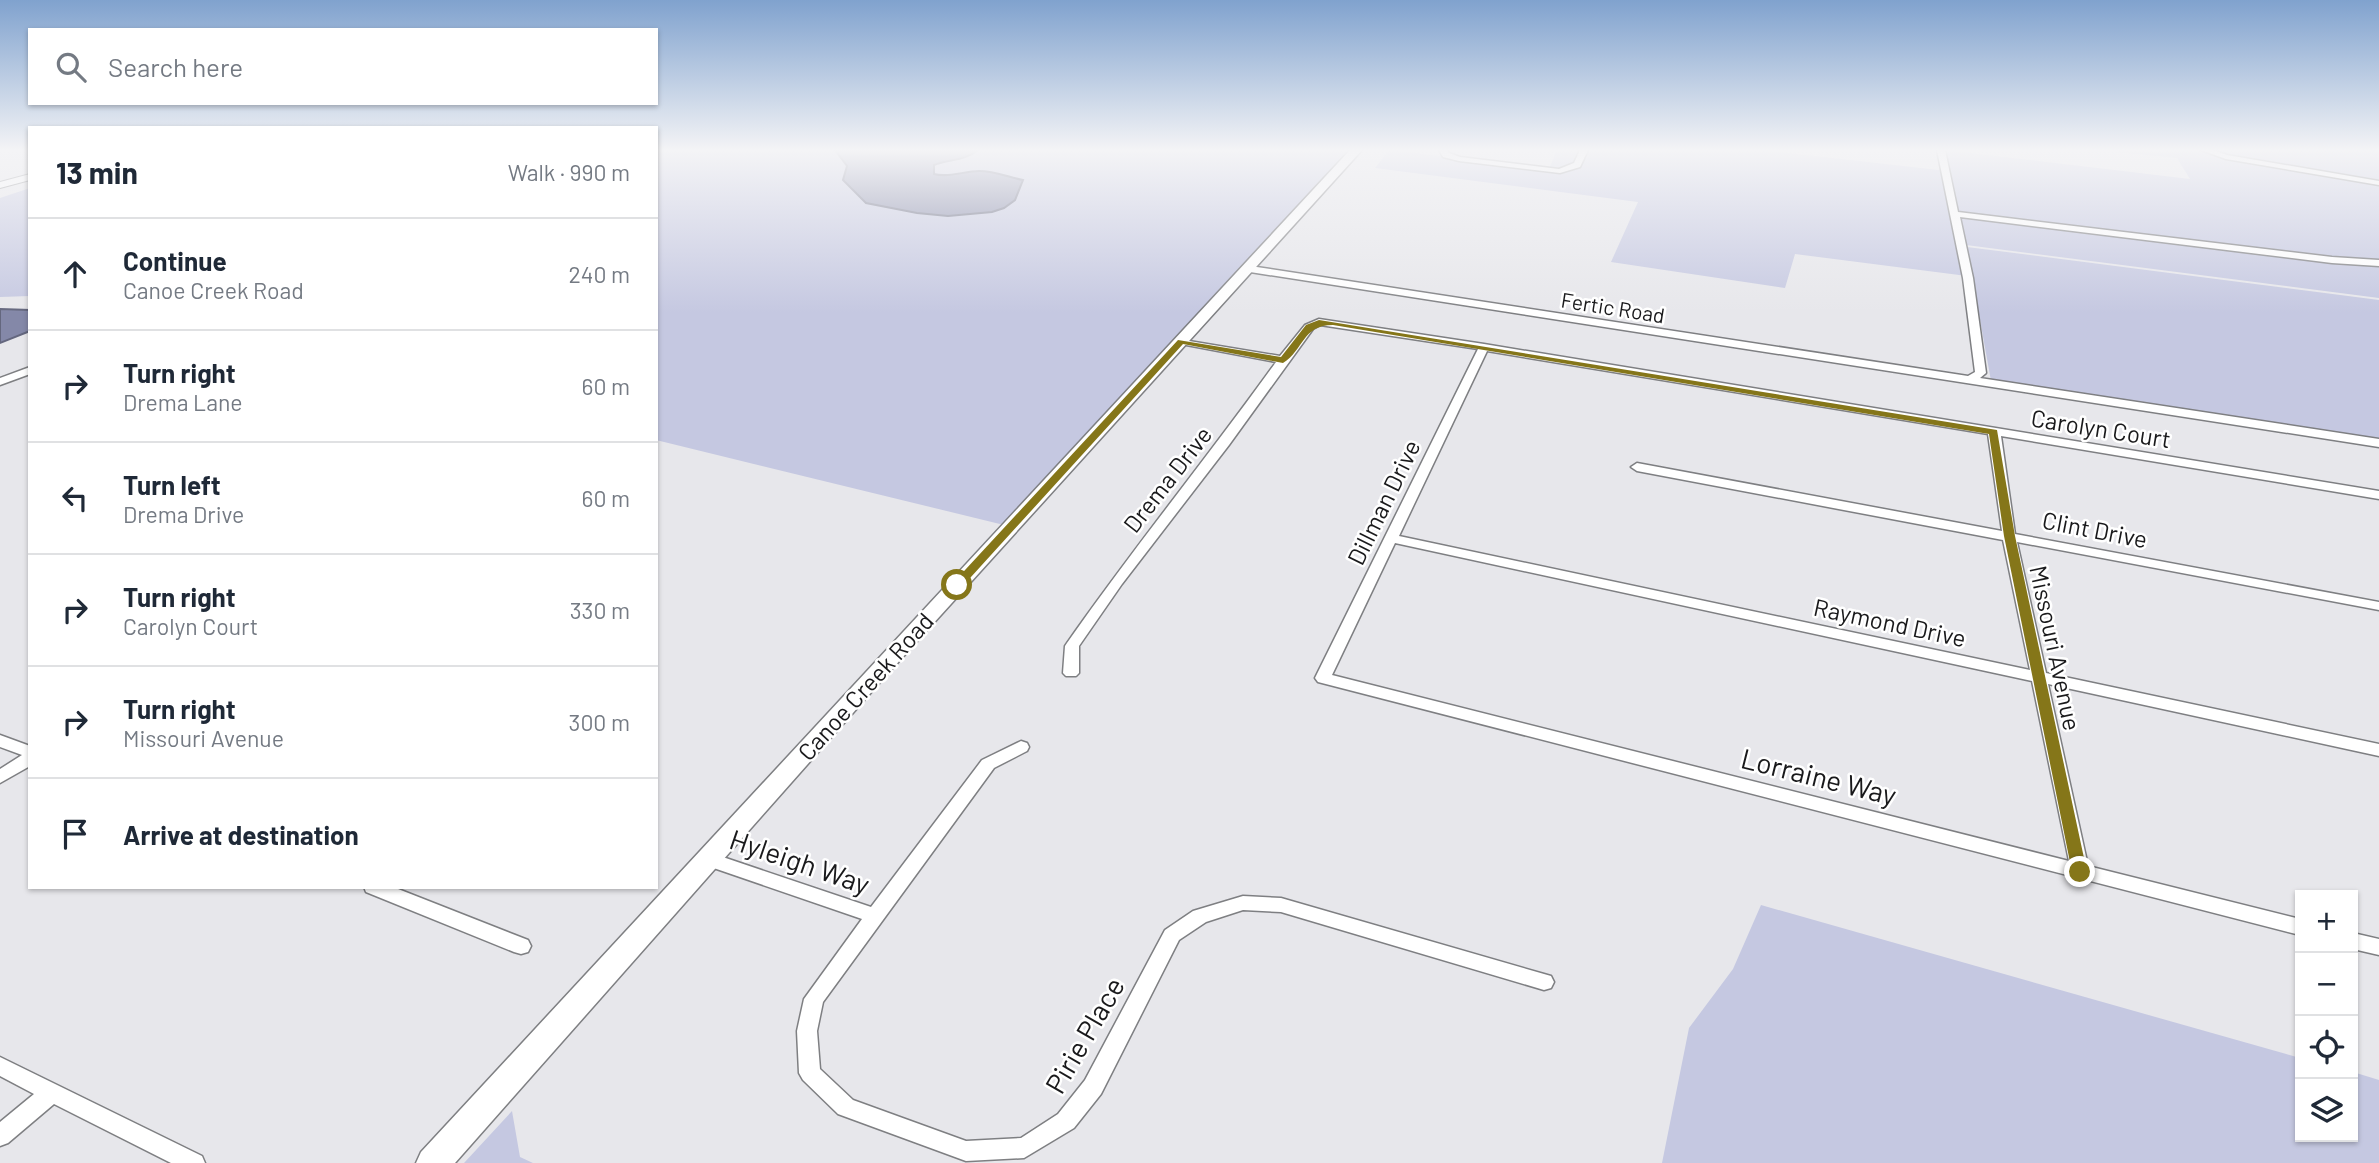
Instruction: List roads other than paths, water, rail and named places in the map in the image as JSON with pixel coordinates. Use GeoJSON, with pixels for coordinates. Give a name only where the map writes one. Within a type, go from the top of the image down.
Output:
{"type":"FeatureCollection","features":[{"type":"Feature","properties":{"kind":"main road","name":"Canoe Creek Road"},"geometry":{"type":"LineString","coordinates":[[433,1163],[1308,204]]}},
{"type":"Feature","properties":{"kind":"street"},"geometry":{"type":"LineString","coordinates":[[1951,204],[1968,278],[1981,373],[1972,378]]}},
{"type":"Feature","properties":{"kind":"street"},"geometry":{"type":"LineString","coordinates":[[1953,214],[2332,260],[2379,263]]}},
{"type":"Feature","properties":{"kind":"street","name":"Fertic Road"},"geometry":{"type":"LineString","coordinates":[[1250,269],[1956,379],[1972,378],[2379,443]]}},
{"type":"Feature","properties":{"kind":"street","name":"Carolyn Court"},"geometry":{"type":"LineString","coordinates":[[1319,322],[2379,495]]}},
{"type":"Feature","properties":{"kind":"street","name":"Drema Drive"},"geometry":{"type":"LineString","coordinates":[[1072,673],[1072,646],[1117,581],[1283,360],[1309,327],[1319,322]]}},
{"type":"Feature","properties":{"kind":"street"},"geometry":{"type":"LineString","coordinates":[[1181,341],[1283,360]]}},
{"type":"Feature","properties":{"kind":"street","name":"Dillman Drive"},"geometry":{"type":"LineString","coordinates":[[1324,678],[1484,347]]}},
{"type":"Feature","properties":{"kind":"street"},"geometry":{"type":"LineString","coordinates":[[0,382],[28,371]]}},
{"type":"Feature","properties":{"kind":"street","name":"Missouri Avenue"},"geometry":{"type":"LineString","coordinates":[[1994,432],[2009,536],[2080,872]]}},
{"type":"Feature","properties":{"kind":"street","name":"Clint Drive"},"geometry":{"type":"LineString","coordinates":[[1637,467],[2379,606]]}},
{"type":"Feature","properties":{"kind":"street","name":"Raymond Drive"},"geometry":{"type":"LineString","coordinates":[[1391,538],[2379,750]]}},
{"type":"Feature","properties":{"kind":"street","name":"Lorraine Way"},"geometry":{"type":"LineString","coordinates":[[1324,678],[2295,926]]}},
{"type":"Feature","properties":{"kind":"street"},"geometry":{"type":"LineString","coordinates":[[0,741],[28,751]]}},
{"type":"Feature","properties":{"kind":"street","name":"Pirie Place"},"geometry":{"type":"LineString","coordinates":[[1021,747],[988,764],[814,999],[807,1031],[810,1073],[846,1107],[966,1151],[1024,1148],[1066,1121],[1093,1087],[1172,935],[1200,916],[1243,903],[1281,905],[1544,982]]}},
{"type":"Feature","properties":{"kind":"street"},"geometry":{"type":"LineString","coordinates":[[0,777],[28,759]]}},
{"type":"Feature","properties":{"kind":"street","name":"Hyleigh Way"},"geometry":{"type":"LineString","coordinates":[[708,859],[874,916]]}},
{"type":"Feature","properties":{"kind":"street"},"geometry":{"type":"LineString","coordinates":[[378,889],[521,946]]}},
{"type":"Feature","properties":{"kind":"street"},"geometry":{"type":"LineString","coordinates":[[2358,942],[2379,947]]}},
{"type":"Feature","properties":{"kind":"street"},"geometry":{"type":"LineString","coordinates":[[0,1066],[194,1163]]}},
{"type":"Feature","properties":{"kind":"street"},"geometry":{"type":"LineString","coordinates":[[0,1136],[52,1092]]}}]}
